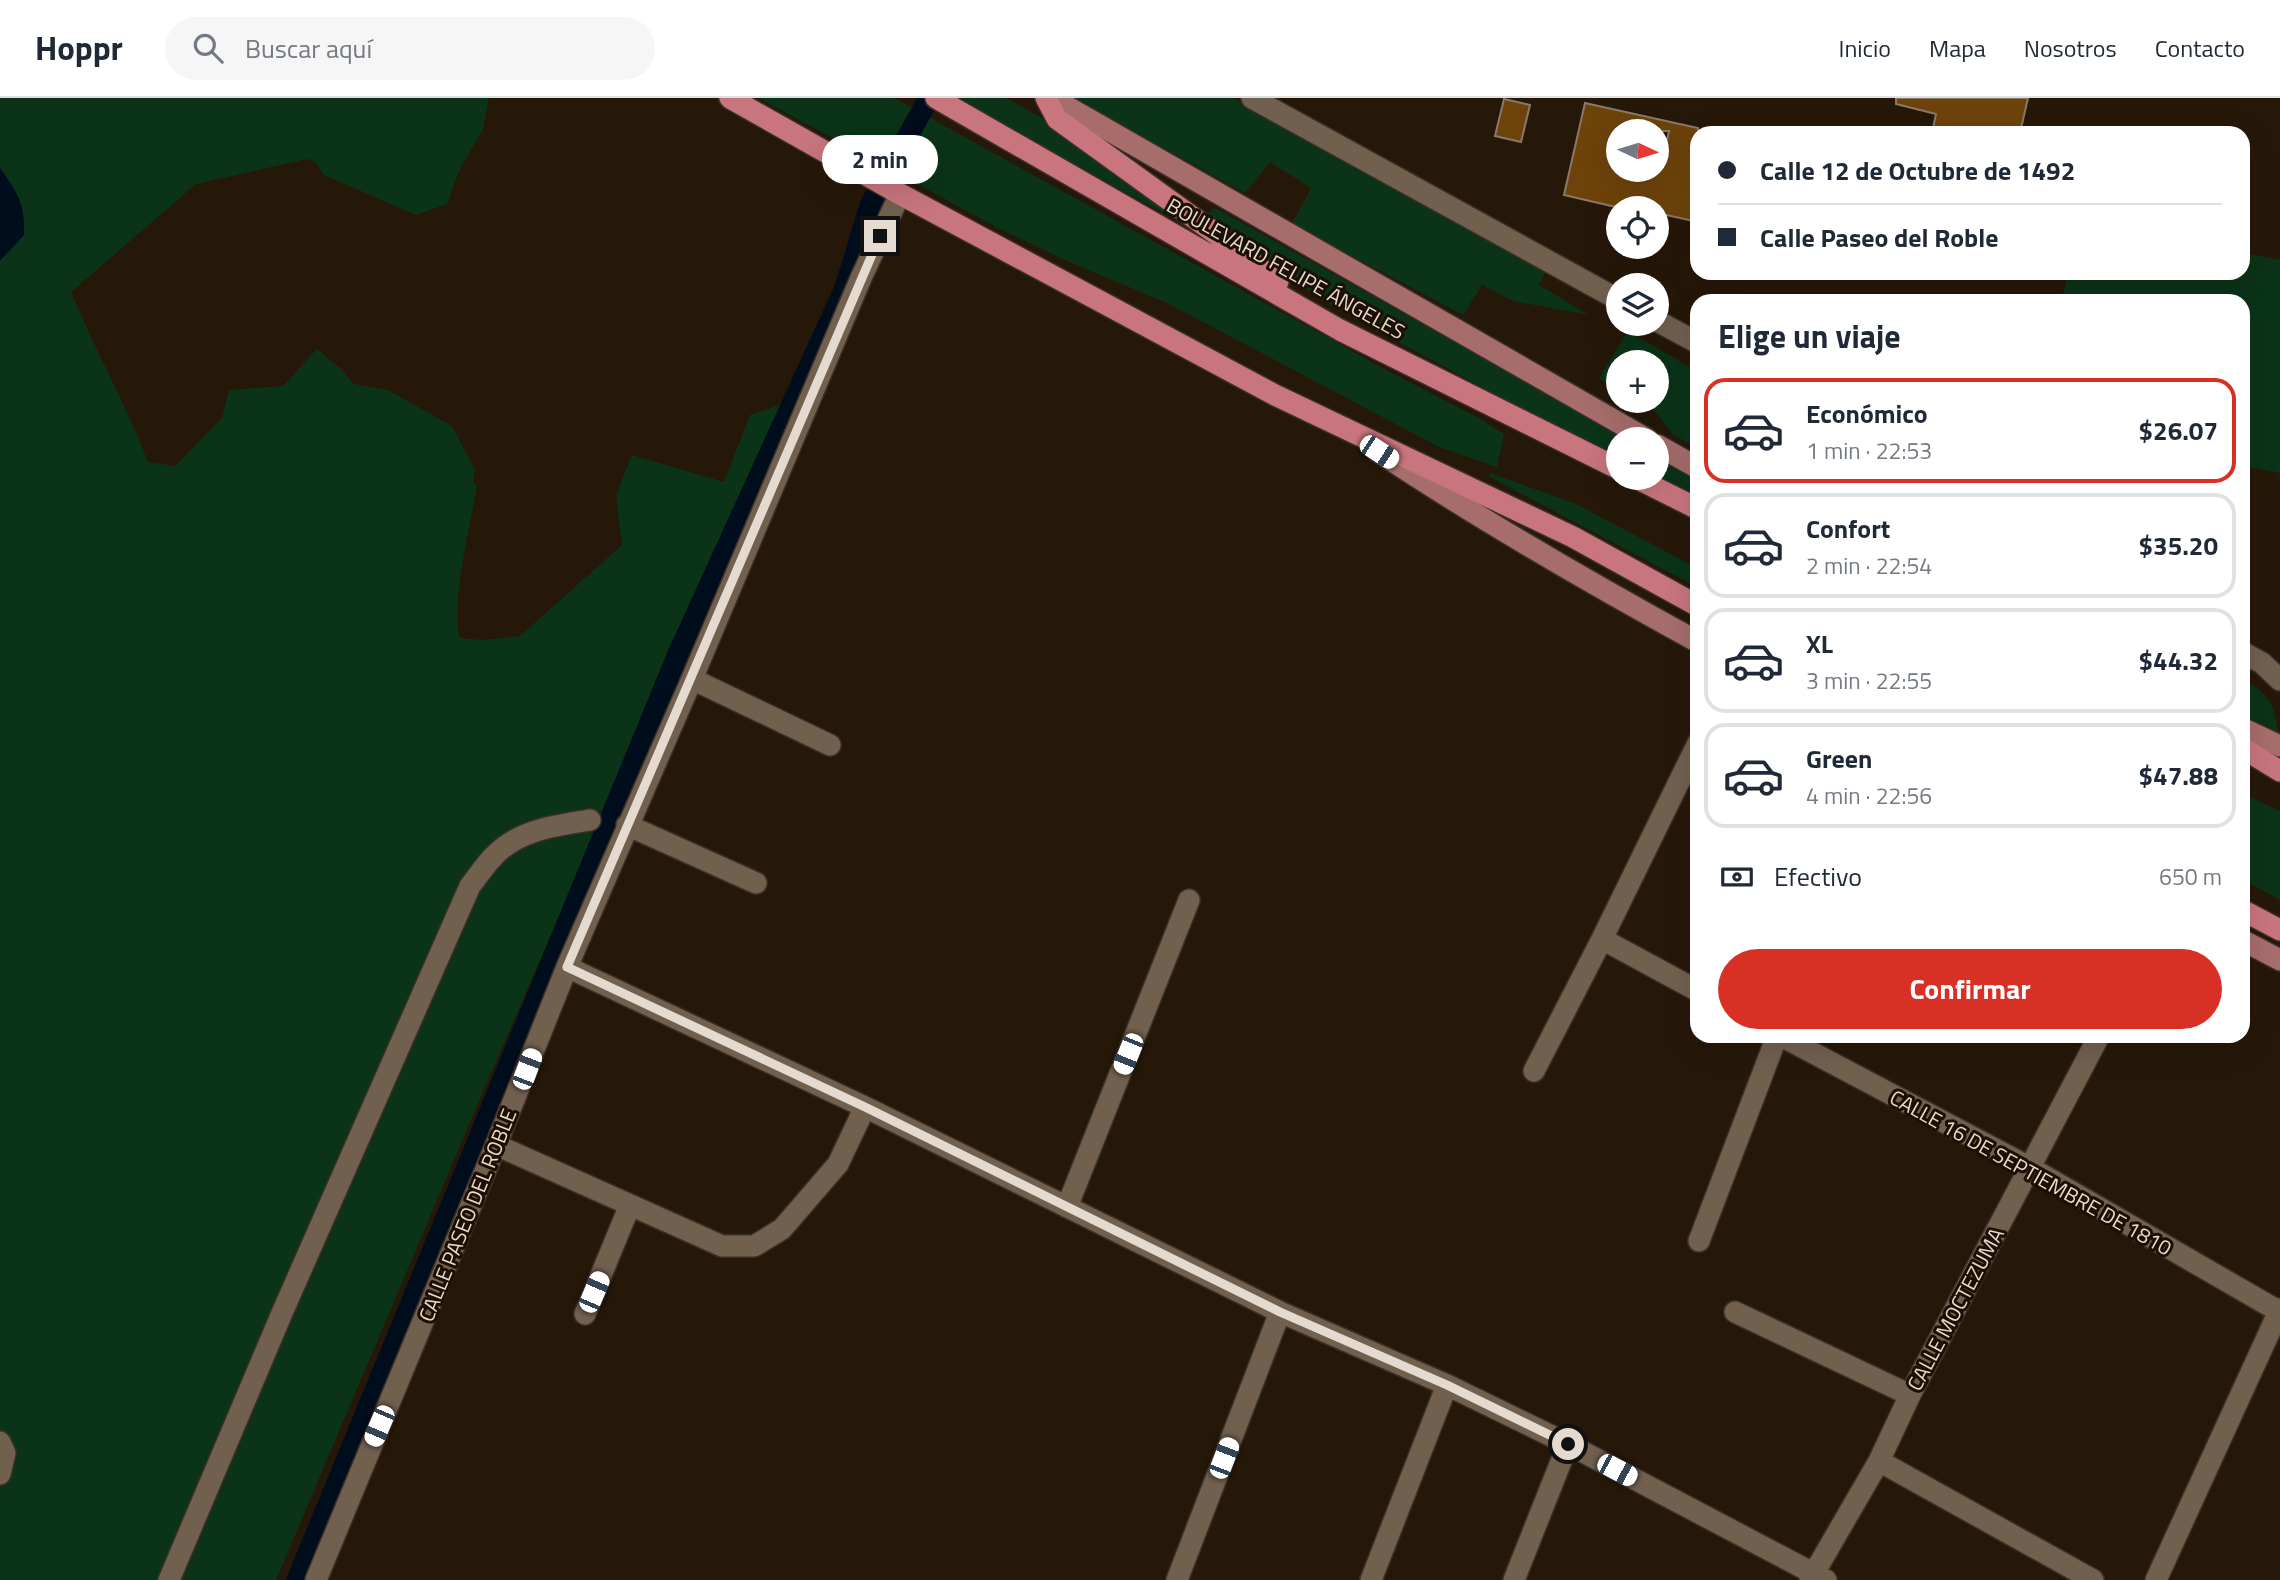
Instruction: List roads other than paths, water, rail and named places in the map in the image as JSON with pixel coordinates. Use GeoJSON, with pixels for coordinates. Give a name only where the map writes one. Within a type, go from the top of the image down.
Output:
{"type":"FeatureCollection","features":[{"type":"Feature","properties":{"kind":"highway"},"geometry":{"type":"LineString","coordinates":[[730,98],[895,191],[1275,394],[1343,429],[1573,537],[1690,602]]}},
{"type":"Feature","properties":{"kind":"highway"},"geometry":{"type":"LineString","coordinates":[[1046,98],[1057,119],[1212,231],[1340,330]]}},
{"type":"Feature","properties":{"kind":"highway","name":"BOULEVARD FELIPE ÁNGELES"},"geometry":{"type":"LineString","coordinates":[[942,101],[1340,330],[1606,463]]}},
{"type":"Feature","properties":{"kind":"highway"},"geometry":{"type":"LineString","coordinates":[[1660,490],[1690,505]]}},
{"type":"Feature","properties":{"kind":"highway"},"geometry":{"type":"LineString","coordinates":[[2250,753],[2280,772]]}},
{"type":"Feature","properties":{"kind":"highway"},"geometry":{"type":"LineString","coordinates":[[2250,759],[2280,772]]}},
{"type":"Feature","properties":{"kind":"highway"},"geometry":{"type":"LineString","coordinates":[[2250,914],[2277,929]]}},
{"type":"Feature","properties":{"kind":"main road","name":"BOULEVARD FELIPE ÁNGELES"},"geometry":{"type":"LineString","coordinates":[[1052,98],[1626,427]]}},
{"type":"Feature","properties":{"kind":"main road"},"geometry":{"type":"LineString","coordinates":[[1343,429],[1460,505],[1606,592],[1690,638]]}},
{"type":"Feature","properties":{"kind":"main road"},"geometry":{"type":"LineString","coordinates":[[1669,452],[1690,464]]}},
{"type":"Feature","properties":{"kind":"main road"},"geometry":{"type":"LineString","coordinates":[[2250,732],[2280,746]]}},
{"type":"Feature","properties":{"kind":"main road"},"geometry":{"type":"LineString","coordinates":[[2250,944],[2280,960]]}},
{"type":"Feature","properties":{"kind":"street"},"geometry":{"type":"LineString","coordinates":[[1252,98],[1606,293]]}},
{"type":"Feature","properties":{"kind":"street","name":"CALLE PASEO DEL ROBLE"},"geometry":{"type":"LineString","coordinates":[[316,1580],[567,967],[692,679],[895,191]]}},
{"type":"Feature","properties":{"kind":"street"},"geometry":{"type":"LineString","coordinates":[[1669,327],[1690,339]]}},
{"type":"Feature","properties":{"kind":"street"},"geometry":{"type":"LineString","coordinates":[[2250,656],[2262,663],[2280,680]]}},
{"type":"Feature","properties":{"kind":"street"},"geometry":{"type":"LineString","coordinates":[[692,679],[830,745]]}},
{"type":"Feature","properties":{"kind":"street"},"geometry":{"type":"LineString","coordinates":[[1534,1071],[1690,759]]}},
{"type":"Feature","properties":{"kind":"street"},"geometry":{"type":"LineString","coordinates":[[169,1580],[282,1313],[470,886],[495,854],[526,834],[556,825],[590,820]]}},
{"type":"Feature","properties":{"kind":"street"},"geometry":{"type":"LineString","coordinates":[[627,825],[756,883]]}},
{"type":"Feature","properties":{"kind":"street"},"geometry":{"type":"LineString","coordinates":[[1067,1207],[1189,900]]}},
{"type":"Feature","properties":{"kind":"street"},"geometry":{"type":"LineString","coordinates":[[1602,939],[1690,987]]}},
{"type":"Feature","properties":{"kind":"street"},"geometry":{"type":"LineString","coordinates":[[567,967],[865,1107],[1280,1312],[1447,1385],[1568,1444],[1816,1578]]}},
{"type":"Feature","properties":{"kind":"street"},"geometry":{"type":"LineString","coordinates":[[1699,1241],[1776,1043]]}},
{"type":"Feature","properties":{"kind":"street","name":"CALLE 16 DE SEPTIEMBRE DE 1810"},"geometry":{"type":"LineString","coordinates":[[1792,1043],[2029,1167],[2280,1311]]}},
{"type":"Feature","properties":{"kind":"street","name":"CALLE MOCTEZUMA"},"geometry":{"type":"LineString","coordinates":[[1816,1578],[2095,1043]]}},
{"type":"Feature","properties":{"kind":"street"},"geometry":{"type":"LineString","coordinates":[[496,1145],[722,1247],[754,1246],[782,1229],[838,1164],[865,1107]]}},
{"type":"Feature","properties":{"kind":"street"},"geometry":{"type":"LineString","coordinates":[[585,1314],[631,1205]]}},
{"type":"Feature","properties":{"kind":"street"},"geometry":{"type":"LineString","coordinates":[[2156,1580],[2280,1311]]}},
{"type":"Feature","properties":{"kind":"street"},"geometry":{"type":"LineString","coordinates":[[1177,1580],[1280,1312]]}},
{"type":"Feature","properties":{"kind":"street"},"geometry":{"type":"LineString","coordinates":[[1735,1312],[1910,1395]]}},
{"type":"Feature","properties":{"kind":"street"},"geometry":{"type":"LineString","coordinates":[[1371,1580],[1447,1385]]}},
{"type":"Feature","properties":{"kind":"street"},"geometry":{"type":"LineString","coordinates":[[0,1442],[5,1452],[0,1474]]}},
{"type":"Feature","properties":{"kind":"street"},"geometry":{"type":"LineString","coordinates":[[1514,1580],[1568,1444]]}},
{"type":"Feature","properties":{"kind":"street"},"geometry":{"type":"LineString","coordinates":[[1879,1461],[2093,1580]]}},
{"type":"Feature","properties":{"kind":"water"},"geometry":{"type":"Polygon","coordinates":[[[0,168],[19,199],[24,235],[0,261],[0,168]]]}},
{"type":"Feature","properties":{"kind":"waterway"},"geometry":{"type":"LineString","coordinates":[[297,1580],[678,654],[845,288],[870,205],[929,98]]}}]}
